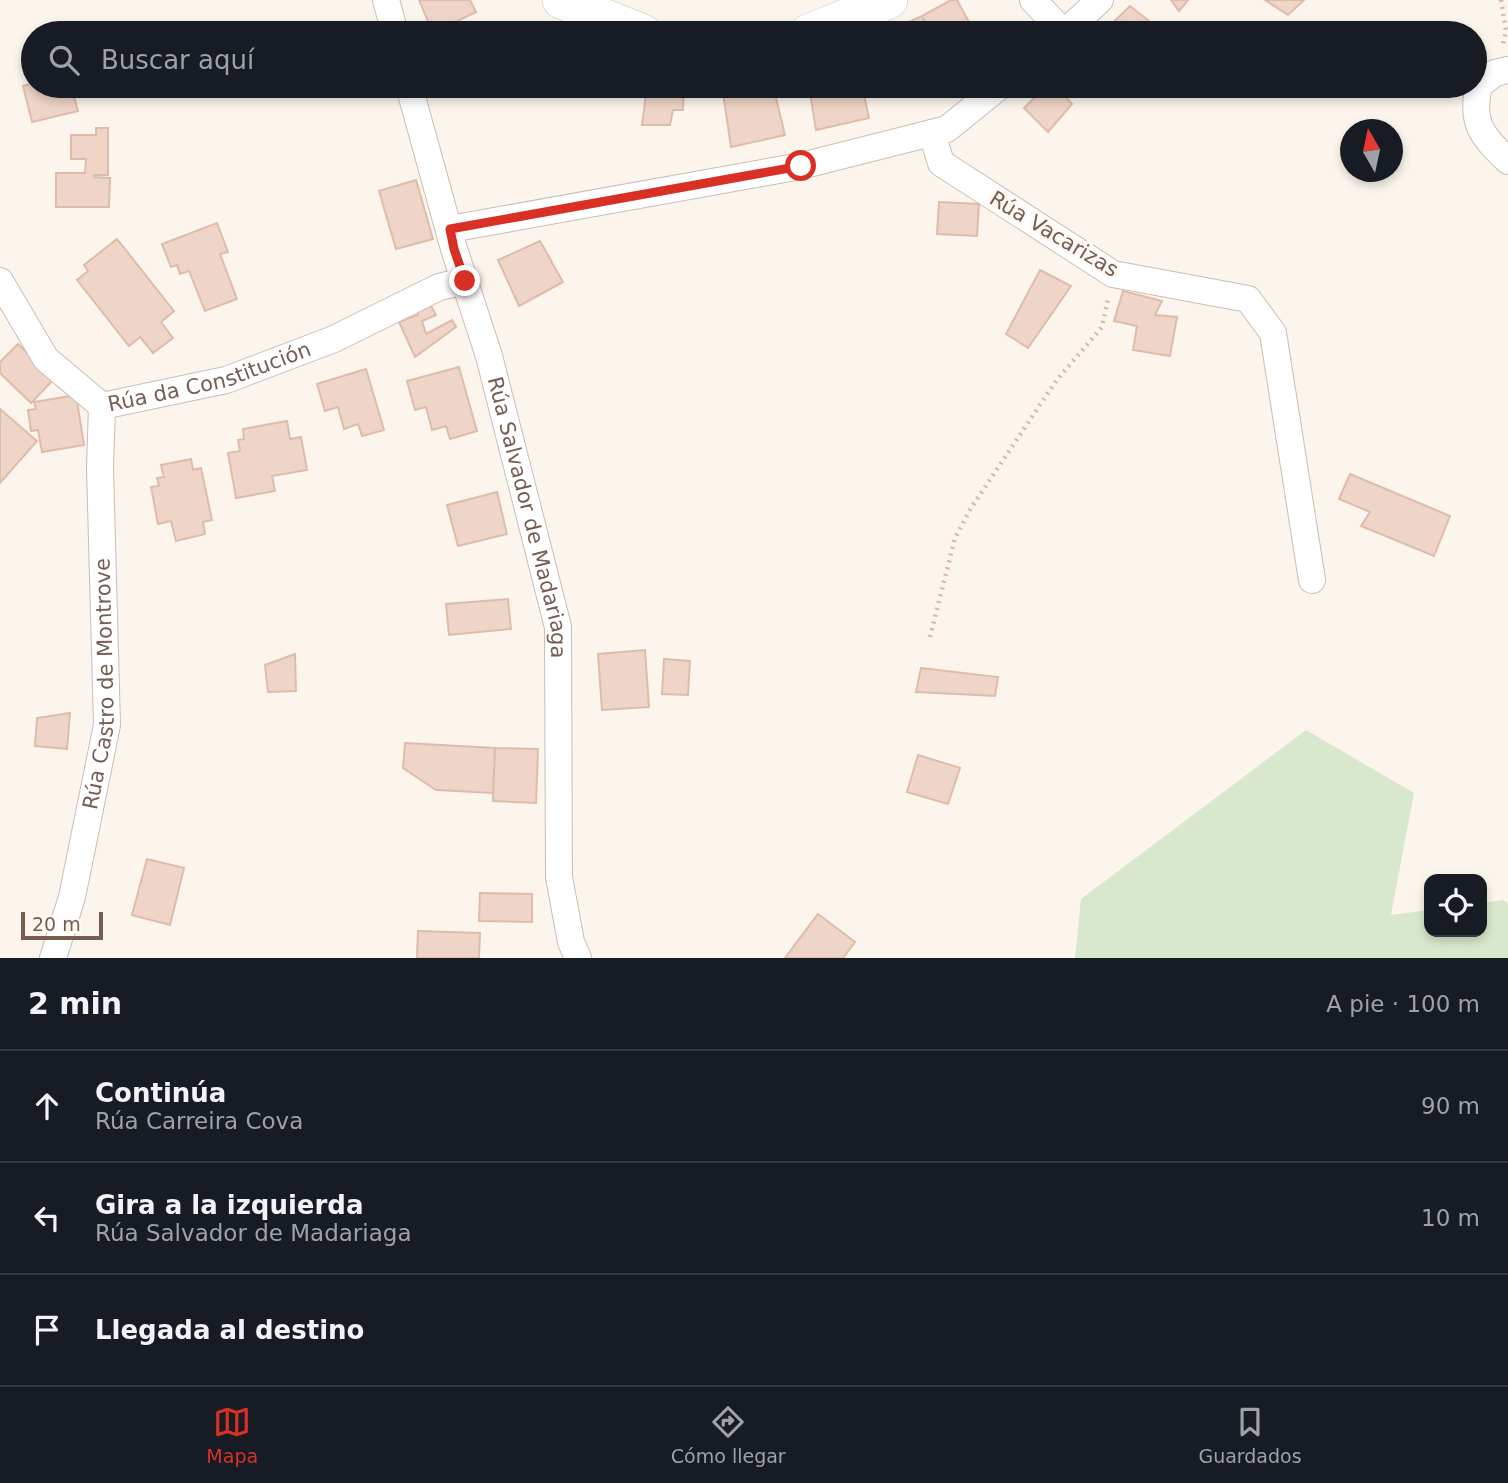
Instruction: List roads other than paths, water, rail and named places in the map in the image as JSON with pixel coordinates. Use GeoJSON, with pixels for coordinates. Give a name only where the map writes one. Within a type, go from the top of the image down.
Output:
{"type":"FeatureCollection","features":[{"type":"Feature","properties":{"kind":"street"},"geometry":{"type":"LineString","coordinates":[[386,0],[392,21]]}},
{"type":"Feature","properties":{"kind":"street"},"geometry":{"type":"LineString","coordinates":[[561,0],[613,21]]}},
{"type":"Feature","properties":{"kind":"street"},"geometry":{"type":"LineString","coordinates":[[837,21],[889,0]]}},
{"type":"Feature","properties":{"kind":"street"},"geometry":{"type":"LineString","coordinates":[[1033,0],[1053,21]]}},
{"type":"Feature","properties":{"kind":"street"},"geometry":{"type":"LineString","coordinates":[[1077,21],[1100,0]]}},
{"type":"Feature","properties":{"kind":"street","name":"Rúa Salvador de Madariaga"},"geometry":{"type":"LineString","coordinates":[[412,98],[454,249],[489,356],[558,627],[559,877],[571,942],[578,958]]}},
{"type":"Feature","properties":{"kind":"street"},"geometry":{"type":"LineString","coordinates":[[450,229],[801,166],[947,129],[985,98]]}},
{"type":"Feature","properties":{"kind":"street"},"geometry":{"type":"LineString","coordinates":[[1476,98],[1474,106],[1484,138],[1508,161]]}},
{"type":"Feature","properties":{"kind":"street","name":"Rúa Vacarizas"},"geometry":{"type":"LineString","coordinates":[[932,133],[941,163],[1113,274],[1248,299],[1273,333],[1312,580]]}},
{"type":"Feature","properties":{"kind":"street","name":"Rúa da Constitución"},"geometry":{"type":"LineString","coordinates":[[0,281],[46,359],[102,406],[226,380],[334,339],[439,287],[465,281]]}},
{"type":"Feature","properties":{"kind":"street","name":"Rúa Castro de Montrove"},"geometry":{"type":"LineString","coordinates":[[53,958],[72,897],[107,725],[100,468],[102,406]]}}]}
